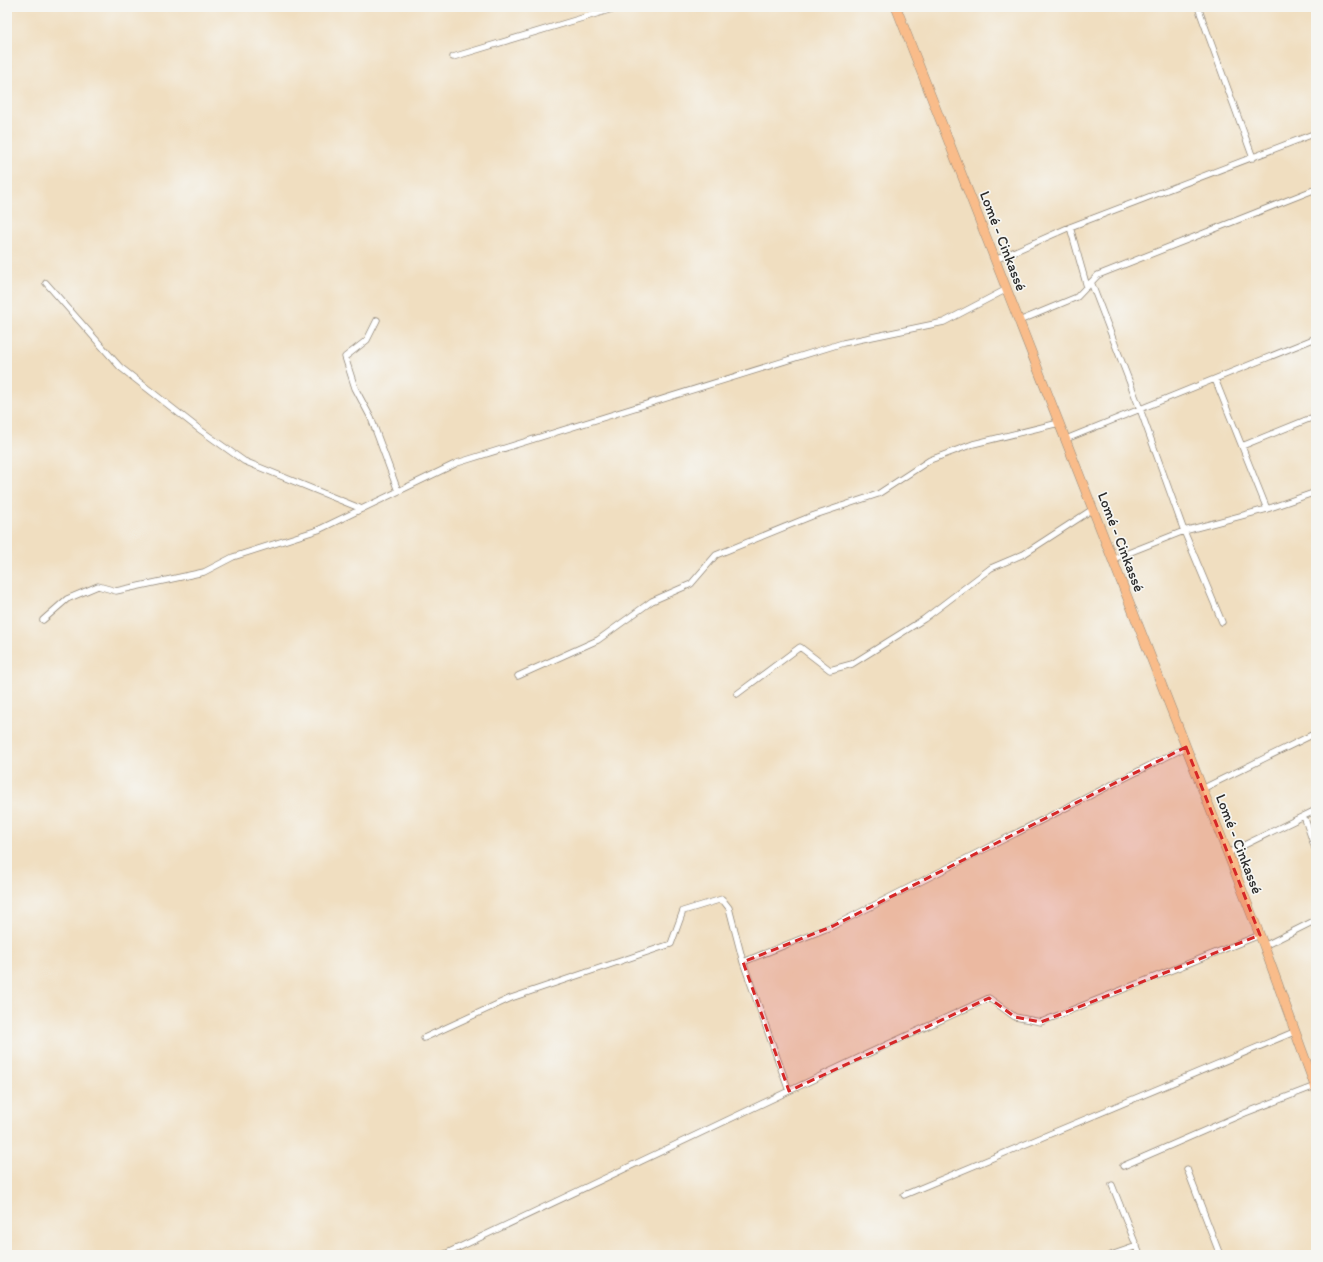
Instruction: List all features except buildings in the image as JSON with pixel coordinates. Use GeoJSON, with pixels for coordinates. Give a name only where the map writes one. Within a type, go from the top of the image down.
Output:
{"type":"FeatureCollection","features":[{"type":"Feature","properties":{"kind":"highway","name":"Lomé - Cinkassé"},"geometry":{"type":"LineString","coordinates":[[896,7],[1260,935],[1315,1088]]}},
{"type":"Feature","properties":{"kind":"street"},"geometry":{"type":"LineString","coordinates":[[453,57],[604,9],[619,7]]}},
{"type":"Feature","properties":{"kind":"street"},"geometry":{"type":"LineString","coordinates":[[1198,7],[1253,158]]}},
{"type":"Feature","properties":{"kind":"street"},"geometry":{"type":"LineString","coordinates":[[995,260],[1070,227],[1316,133]]}},
{"type":"Feature","properties":{"kind":"street"},"geometry":{"type":"LineString","coordinates":[[1019,321],[1077,297],[1098,275],[1316,189]]}},
{"type":"Feature","properties":{"kind":"street"},"geometry":{"type":"LineString","coordinates":[[1070,227],[1089,284],[1140,409],[1184,531],[1222,622]]}},
{"type":"Feature","properties":{"kind":"street"},"geometry":{"type":"LineString","coordinates":[[46,283],[120,367],[244,461],[362,509]]}},
{"type":"Feature","properties":{"kind":"street"},"geometry":{"type":"LineString","coordinates":[[43,620],[67,599],[98,586],[116,591],[204,572],[233,556],[318,530],[456,462],[843,343],[944,322],[1007,289]]}},
{"type":"Feature","properties":{"kind":"street"},"geometry":{"type":"LineString","coordinates":[[377,320],[367,340],[345,358],[355,388],[371,418],[398,491]]}},
{"type":"Feature","properties":{"kind":"street"},"geometry":{"type":"LineString","coordinates":[[1066,440],[1316,338]]}},
{"type":"Feature","properties":{"kind":"street"},"geometry":{"type":"LineString","coordinates":[[1215,379],[1267,509]]}},
{"type":"Feature","properties":{"kind":"street"},"geometry":{"type":"LineString","coordinates":[[1242,446],[1316,416]]}},
{"type":"Feature","properties":{"kind":"street"},"geometry":{"type":"LineString","coordinates":[[518,676],[598,640],[652,601],[691,584],[716,555],[812,516],[878,494],[930,460],[973,444],[1059,423]]}},
{"type":"Feature","properties":{"kind":"street"},"geometry":{"type":"LineString","coordinates":[[1112,559],[1184,531],[1267,509],[1316,492]]}},
{"type":"Feature","properties":{"kind":"street"},"geometry":{"type":"LineString","coordinates":[[737,694],[800,647],[830,670],[852,664],[924,619],[992,568],[1024,554],[1093,509]]}},
{"type":"Feature","properties":{"kind":"street"},"geometry":{"type":"LineString","coordinates":[[1202,789],[1316,733]]}},
{"type":"Feature","properties":{"kind":"street"},"geometry":{"type":"LineString","coordinates":[[743,962],[833,926],[1186,747]]}},
{"type":"Feature","properties":{"kind":"street"},"geometry":{"type":"LineString","coordinates":[[1228,853],[1316,810]]}},
{"type":"Feature","properties":{"kind":"street"},"geometry":{"type":"LineString","coordinates":[[1304,816],[1316,851]]}},
{"type":"Feature","properties":{"kind":"street"},"geometry":{"type":"LineString","coordinates":[[424,1038],[511,998],[671,944],[684,910],[722,899],[729,908],[743,962],[789,1091]]}},
{"type":"Feature","properties":{"kind":"street"},"geometry":{"type":"LineString","coordinates":[[1264,946],[1316,920]]}},
{"type":"Feature","properties":{"kind":"street"},"geometry":{"type":"LineString","coordinates":[[443,1255],[869,1052],[989,998],[1015,1017],[1041,1022],[1260,935]]}},
{"type":"Feature","properties":{"kind":"street"},"geometry":{"type":"LineString","coordinates":[[904,1195],[1294,1032]]}},
{"type":"Feature","properties":{"kind":"street"},"geometry":{"type":"LineString","coordinates":[[1123,1166],[1245,1113],[1315,1088]]}},
{"type":"Feature","properties":{"kind":"street"},"geometry":{"type":"LineString","coordinates":[[1187,1169],[1220,1255]]}},
{"type":"Feature","properties":{"kind":"street"},"geometry":{"type":"LineString","coordinates":[[1112,1185],[1140,1255]]}},
{"type":"Feature","properties":{"kind":"street"},"geometry":{"type":"LineString","coordinates":[[1111,1255],[1137,1246]]}},
{"type":"Feature","properties":{"kind":"highlighted area"},"geometry":{"type":"Polygon","coordinates":[[[1186,747],[1260,935],[1041,1022],[1015,1017],[989,998],[789,1091],[743,962],[833,926],[1186,747]]]}}]}
